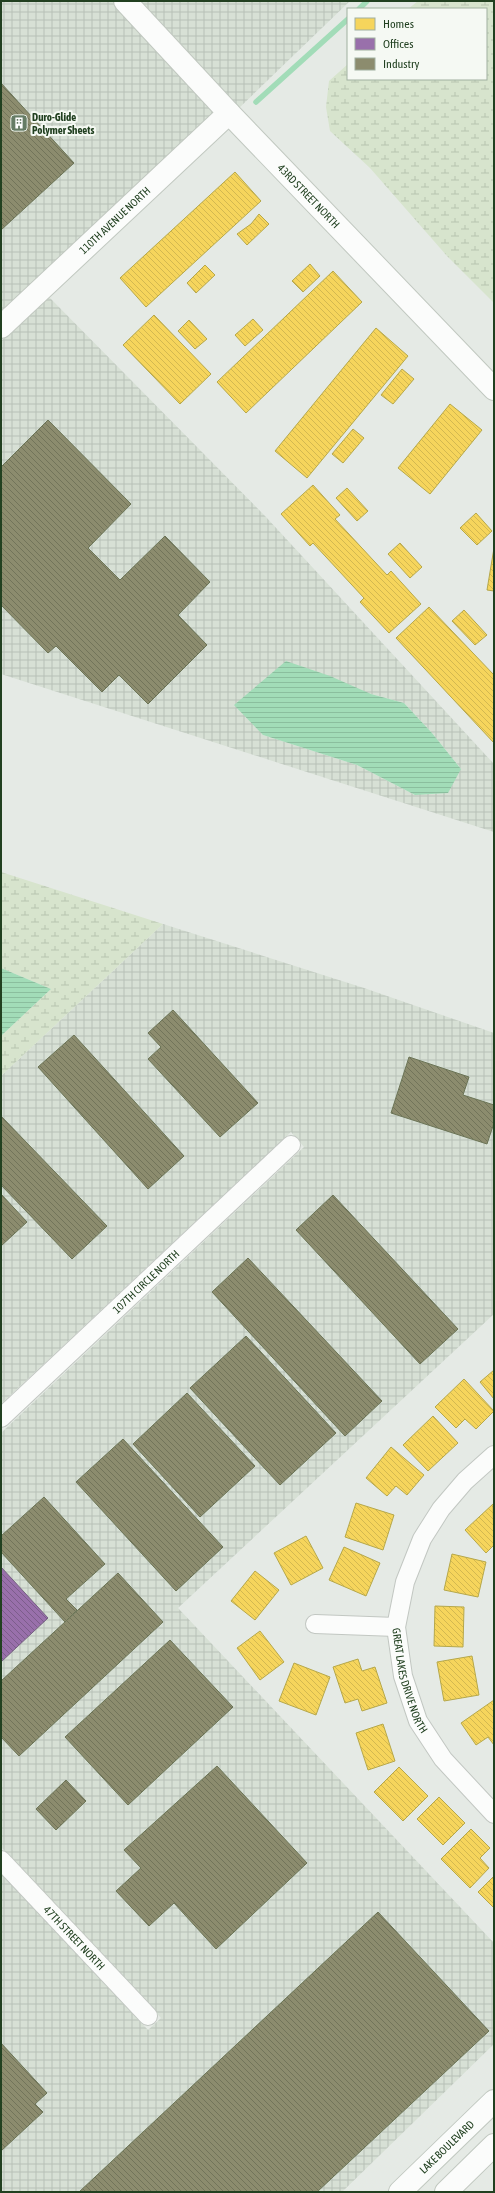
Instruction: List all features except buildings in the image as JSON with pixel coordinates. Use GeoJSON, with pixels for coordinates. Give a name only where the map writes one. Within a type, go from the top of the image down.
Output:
{"type":"FeatureCollection","features":[{"type":"Feature","properties":{"kind":"street","name":"43RD STREET NORTH"},"geometry":{"type":"LineString","coordinates":[[125,1],[229,113],[494,388]]}},
{"type":"Feature","properties":{"kind":"street","name":"110TH AVENUE NORTH"},"geometry":{"type":"LineString","coordinates":[[1,328],[229,113]]}},
{"type":"Feature","properties":{"kind":"street","name":"107TH CIRCLE NORTH"},"geometry":{"type":"LineString","coordinates":[[1,1418],[291,1145]]}},
{"type":"Feature","properties":{"kind":"street","name":"GREAT LAKES DRIVE NORTH"},"geometry":{"type":"LineString","coordinates":[[494,1455],[441,1509],[422,1539],[405,1582],[396,1627],[403,1676],[418,1721],[443,1759],[494,1814]]}},
{"type":"Feature","properties":{"kind":"street"},"geometry":{"type":"LineString","coordinates":[[315,1624],[396,1627]]}},
{"type":"Feature","properties":{"kind":"street","name":"47TH STREET NORTH"},"geometry":{"type":"LineString","coordinates":[[1,1860],[148,2016]]}},
{"type":"Feature","properties":{"kind":"street","name":"LAKE BOULEVARD"},"geometry":{"type":"LineString","coordinates":[[400,2192],[494,2101]]}},
{"type":"Feature","properties":{"kind":"street"},"geometry":{"type":"LineString","coordinates":[[446,2192],[494,2145]]}},
{"type":"Feature","properties":{"kind":"shaded area"},"geometry":{"type":"Polygon","coordinates":[[[1,1],[113,1],[215,112],[1,314],[1,1]]]}},
{"type":"Feature","properties":{"kind":"shaded area"},"geometry":{"type":"Polygon","coordinates":[[[137,1],[350,1],[238,109],[137,1]]]}},
{"type":"Feature","properties":{"kind":"shaded area"},"geometry":{"type":"Polygon","coordinates":[[[49,297],[266,517],[494,764],[494,832],[1,674],[1,341],[49,297]],[[371,694],[263,735],[357,765],[415,795],[461,769],[432,733],[404,703],[371,694]]]}},
{"type":"Feature","properties":{"kind":"shaded area"},"geometry":{"type":"Polygon","coordinates":[[[286,661],[330,676],[371,694],[404,703],[432,733],[461,769],[448,793],[415,795],[357,765],[263,735],[234,705],[286,661]]]}},
{"type":"Feature","properties":{"kind":"shaded area"},"geometry":{"type":"Polygon","coordinates":[[[163,924],[364,988],[494,1033],[494,1314],[178,1608],[494,1943],[494,2044],[342,2192],[1,2192],[1,1873],[148,2030],[161,2018],[1,1847],[1,1433],[304,1147],[291,1132],[1,1404],[1,1076],[163,924]]]}},
{"type":"Feature","properties":{"kind":"shaded area"},"geometry":{"type":"Polygon","coordinates":[[[1,968],[51,989],[1,1036],[1,968]]]}},
{"type":"Feature","properties":{"kind":"green space"},"geometry":{"type":"Polygon","coordinates":[[[418,1],[494,1],[494,303],[447,256],[370,168],[330,131],[326,107],[329,81],[347,65],[347,80],[487,80],[487,8],[409,8],[418,1]]]}},
{"type":"Feature","properties":{"kind":"green space"},"geometry":{"type":"Polygon","coordinates":[[[1,872],[163,924],[1,1076],[1,1036],[51,989],[1,968],[1,872]]]}},
{"type":"Feature","properties":{"kind":"waterway"},"geometry":{"type":"LineString","coordinates":[[360,8],[367,1]]}},
{"type":"Feature","properties":{"kind":"waterway"},"geometry":{"type":"LineString","coordinates":[[256,102],[347,20]]}},
{"type":"Feature","properties":{"kind":"place","name":"Duro-Glide Polymer Sheets"},"geometry":{"type":"Point","coordinates":[19,123]}}]}
